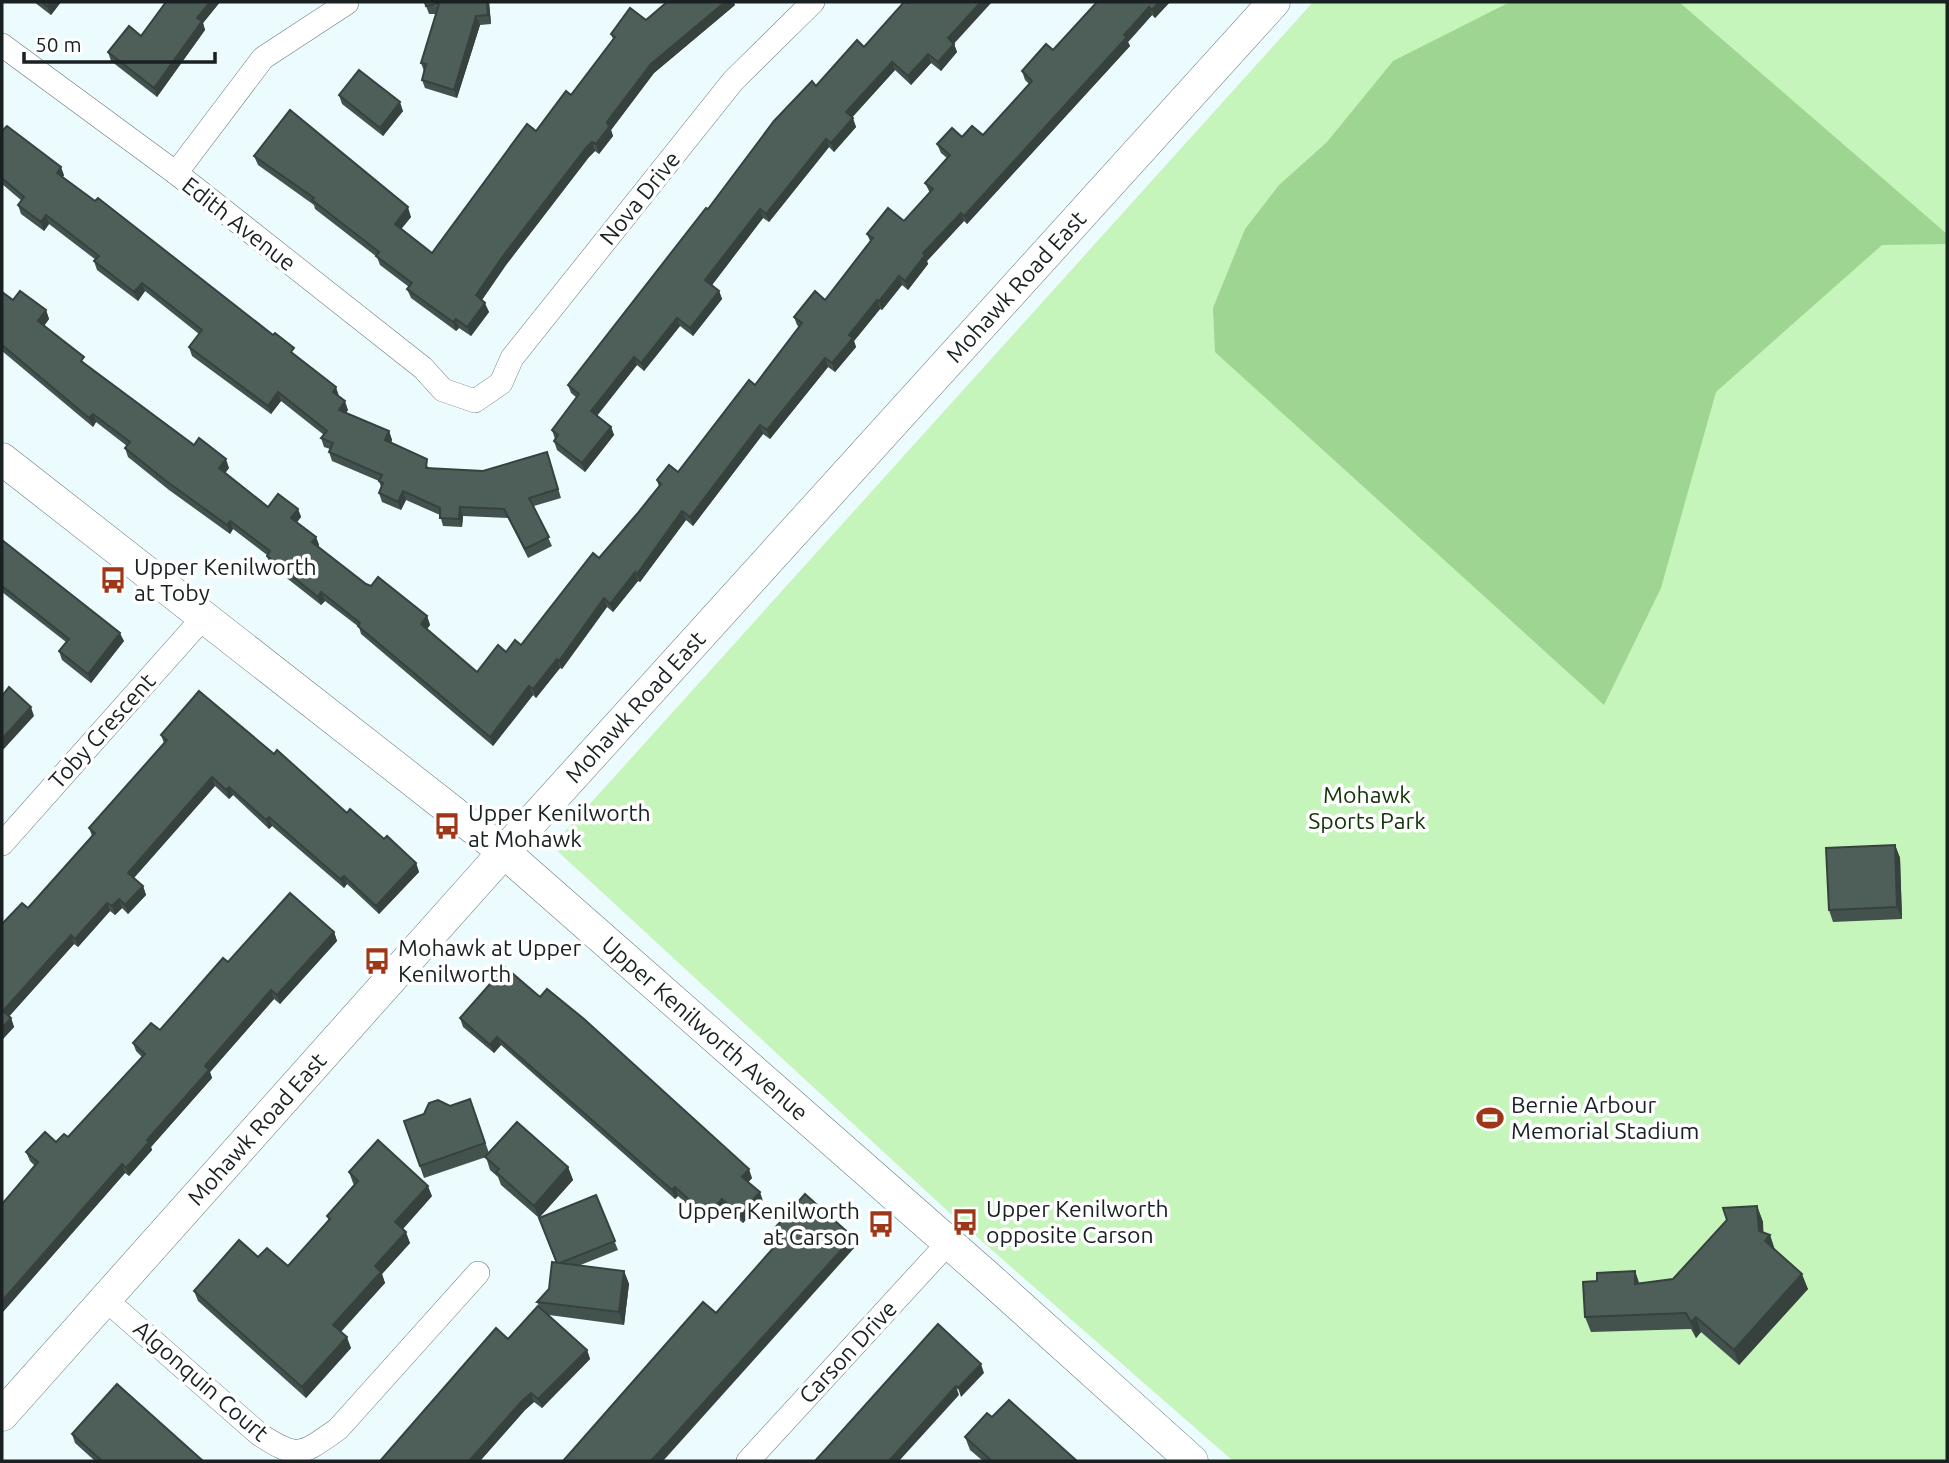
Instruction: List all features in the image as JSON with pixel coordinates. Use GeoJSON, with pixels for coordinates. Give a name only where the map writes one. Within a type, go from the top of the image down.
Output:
{"type":"FeatureCollection","features":[{"type":"Feature","properties":{"kind":"main road","name":"Mohawk Road East"},"geometry":{"type":"LineString","coordinates":[[2,1415],[504,852],[1274,2]]}},
{"type":"Feature","properties":{"kind":"main road","name":"Upper Kenilworth Avenue"},"geometry":{"type":"LineString","coordinates":[[2,459],[202,619],[504,852],[1192,1461]]}},
{"type":"Feature","properties":{"kind":"street","name":"Nova Drive"},"geometry":{"type":"LineString","coordinates":[[475,401],[501,383],[512,358],[733,81],[813,2]]}},
{"type":"Feature","properties":{"kind":"street"},"geometry":{"type":"LineString","coordinates":[[176,173],[263,58],[347,3]]}},
{"type":"Feature","properties":{"kind":"street","name":"Edith Avenue"},"geometry":{"type":"LineString","coordinates":[[2,45],[176,173],[423,368],[443,390],[475,401]]}},
{"type":"Feature","properties":{"kind":"street","name":"Toby Crescent"},"geometry":{"type":"LineString","coordinates":[[2,844],[202,619]]}},
{"type":"Feature","properties":{"kind":"street","name":"Carson Drive"},"geometry":{"type":"LineString","coordinates":[[748,1461],[948,1243]]}},
{"type":"Feature","properties":{"kind":"street","name":"Algonquin Court"},"geometry":{"type":"LineString","coordinates":[[105,1299],[259,1434],[283,1450],[294,1452],[310,1448],[338,1429],[478,1273]]}},
{"type":"Feature","properties":{"kind":"green space","name":"Mohawk Sports Park"},"geometry":{"type":"Polygon","coordinates":[[[1313,2],[1947,2],[1947,1461],[1233,1461],[953,1216],[552,846],[1313,2]]]}},
{"type":"Feature","properties":{"kind":"green space"},"geometry":{"type":"Polygon","coordinates":[[[1510,2],[1679,2],[1947,234],[1947,244],[1882,245],[1716,392],[1661,588],[1604,705],[1215,352],[1213,308],[1245,229],[1279,185],[1327,142],[1393,61],[1510,2]]]}},
{"type":"Feature","properties":{"kind":"building"},"geometry":{"type":"Polygon","coordinates":[[[166,2],[210,2],[197,18],[202,21],[154,88],[108,52],[129,26],[141,36],[166,2]]]}},
{"type":"Feature","properties":{"kind":"building"},"geometry":{"type":"Polygon","coordinates":[[[425,2],[487,2],[488,15],[476,16],[454,90],[422,80],[426,64],[421,63],[439,4],[426,6],[425,2]]]}},
{"type":"Feature","properties":{"kind":"building"},"geometry":{"type":"Polygon","coordinates":[[[667,2],[725,2],[651,64],[607,122],[609,127],[596,144],[592,142],[586,148],[503,256],[476,295],[485,303],[467,327],[456,319],[453,322],[407,289],[412,283],[376,256],[379,252],[312,200],[314,198],[254,156],[290,110],[408,207],[395,224],[432,253],[527,124],[536,131],[566,91],[571,95],[615,37],[611,34],[630,8],[646,20],[667,2]]]}},
{"type":"Feature","properties":{"kind":"building"},"geometry":{"type":"Polygon","coordinates":[[[904,2],[981,2],[948,38],[954,44],[938,62],[928,54],[908,76],[892,62],[846,112],[853,118],[831,143],[826,139],[766,214],[760,209],[705,280],[719,291],[690,328],[677,318],[641,363],[634,357],[591,411],[611,427],[582,463],[554,441],[558,435],[552,430],[579,394],[568,385],[706,208],[708,209],[774,121],[812,81],[816,86],[857,40],[864,47],[904,2]]]}},
{"type":"Feature","properties":{"kind":"building"},"geometry":{"type":"Polygon","coordinates":[[[1097,2],[1159,2],[1152,10],[1149,7],[1124,35],[1127,37],[964,216],[961,213],[923,253],[925,255],[905,281],[899,276],[879,301],[877,300],[849,335],[853,338],[832,363],[825,358],[767,430],[760,425],[690,517],[682,511],[637,574],[635,572],[610,604],[604,598],[559,661],[557,659],[533,689],[529,686],[490,737],[358,626],[360,623],[321,592],[318,597],[267,556],[270,551],[230,521],[227,525],[166,481],[125,448],[130,442],[93,414],[89,418],[2,345],[2,292],[13,300],[20,291],[46,310],[38,321],[84,357],[81,361],[194,445],[199,438],[226,459],[219,468],[268,507],[278,494],[298,509],[291,518],[316,537],[312,542],[366,584],[371,586],[378,577],[427,616],[421,624],[477,672],[498,645],[506,652],[515,640],[521,645],[593,553],[599,558],[637,514],[661,484],[657,480],[669,465],[678,472],[749,380],[755,385],[802,323],[794,317],[815,291],[825,300],[873,238],[867,234],[888,208],[904,221],[933,189],[925,183],[950,155],[937,144],[952,128],[962,137],[972,126],[983,135],[1032,81],[1022,71],[1046,44],[1053,50],[1097,2]]]}},
{"type":"Feature","properties":{"kind":"building"},"geometry":{"type":"Polygon","coordinates":[[[359,70],[400,102],[380,128],[339,95],[359,70]]]}},
{"type":"Feature","properties":{"kind":"building"},"geometry":{"type":"Polygon","coordinates":[[[7,126],[61,167],[57,173],[95,201],[98,198],[273,335],[275,333],[294,348],[291,352],[336,387],[333,392],[345,401],[339,410],[389,431],[385,440],[427,459],[426,468],[483,471],[547,452],[558,489],[529,498],[549,537],[525,549],[504,509],[460,507],[459,519],[440,518],[440,508],[403,491],[398,502],[379,493],[383,483],[379,481],[382,475],[329,452],[333,443],[321,438],[327,431],[278,392],[268,406],[189,347],[202,330],[142,283],[134,292],[94,261],[99,256],[46,215],[41,222],[18,205],[24,197],[2,178],[2,129],[7,126]]]}},
{"type":"Feature","properties":{"kind":"building"},"geometry":{"type":"Polygon","coordinates":[[[2,540],[120,633],[88,674],[59,651],[69,639],[2,586],[2,540]]]}},
{"type":"Feature","properties":{"kind":"building"},"geometry":{"type":"Polygon","coordinates":[[[9,687],[31,707],[2,739],[2,696],[9,687]]]}},
{"type":"Feature","properties":{"kind":"building"},"geometry":{"type":"Polygon","coordinates":[[[199,691],[274,754],[277,750],[347,813],[350,809],[384,839],[387,836],[416,863],[376,906],[344,876],[340,879],[269,817],[266,820],[229,787],[226,790],[212,777],[128,873],[143,886],[125,905],[119,899],[112,906],[107,903],[75,939],[71,935],[3,1011],[11,1018],[2,1028],[2,924],[22,903],[28,908],[95,833],[89,828],[167,740],[161,735],[199,691]]]}},
{"type":"Feature","properties":{"kind":"building"},"geometry":{"type":"Polygon","coordinates":[[[1895,845],[1897,907],[1829,910],[1826,848],[1895,845]]]}},
{"type":"Feature","properties":{"kind":"building"},"geometry":{"type":"Polygon","coordinates":[[[290,893],[334,932],[277,995],[271,990],[205,1066],[209,1070],[147,1140],[149,1142],[126,1168],[122,1164],[2,1301],[2,1204],[38,1162],[26,1152],[45,1132],[56,1142],[64,1134],[68,1137],[145,1054],[133,1043],[151,1023],[160,1030],[223,958],[228,962],[290,893]]]}},
{"type":"Feature","properties":{"kind":"building"},"geometry":{"type":"Polygon","coordinates":[[[505,967],[540,997],[547,989],[584,1019],[749,1169],[742,1177],[760,1192],[740,1215],[722,1199],[707,1216],[675,1187],[672,1190],[497,1037],[490,1045],[460,1018],[505,967]]]}},
{"type":"Feature","properties":{"kind":"building"},"geometry":{"type":"Polygon","coordinates":[[[470,1099],[485,1143],[420,1166],[404,1121],[424,1114],[429,1103],[438,1100],[450,1106],[470,1099]]]}},
{"type":"Feature","properties":{"kind":"building"},"geometry":{"type":"Polygon","coordinates":[[[517,1122],[568,1167],[534,1206],[496,1172],[499,1169],[485,1157],[517,1122]]]}},
{"type":"Feature","properties":{"kind":"building"},"geometry":{"type":"Polygon","coordinates":[[[378,1140],[428,1186],[395,1222],[406,1232],[375,1266],[381,1272],[333,1325],[347,1337],[302,1387],[194,1291],[239,1240],[258,1257],[267,1248],[288,1266],[330,1219],[327,1216],[358,1181],[349,1172],[378,1140]]]}},
{"type":"Feature","properties":{"kind":"building"},"geometry":{"type":"Polygon","coordinates":[[[805,1194],[853,1237],[651,1461],[563,1461],[703,1302],[716,1313],[783,1237],[774,1229],[805,1194]]]}},
{"type":"Feature","properties":{"kind":"building"},"geometry":{"type":"Polygon","coordinates":[[[596,1195],[615,1241],[557,1263],[539,1218],[596,1195]]]}},
{"type":"Feature","properties":{"kind":"building"},"geometry":{"type":"Polygon","coordinates":[[[1757,1206],[1759,1231],[1770,1235],[1765,1241],[1802,1274],[1734,1350],[1696,1317],[1691,1322],[1686,1313],[1585,1317],[1583,1282],[1597,1281],[1597,1273],[1635,1271],[1635,1284],[1673,1279],[1727,1220],[1723,1208],[1757,1206]]]}},
{"type":"Feature","properties":{"kind":"building"},"geometry":{"type":"Polygon","coordinates":[[[552,1262],[624,1271],[619,1312],[537,1302],[549,1289],[552,1262]]]}},
{"type":"Feature","properties":{"kind":"building"},"geometry":{"type":"Polygon","coordinates":[[[538,1306],[587,1350],[538,1399],[531,1393],[522,1401],[469,1461],[380,1461],[496,1328],[508,1339],[538,1306]]]}},
{"type":"Feature","properties":{"kind":"building"},"geometry":{"type":"Polygon","coordinates":[[[938,1324],[981,1364],[958,1388],[956,1386],[889,1461],[815,1461],[938,1324]]]}},
{"type":"Feature","properties":{"kind":"building"},"geometry":{"type":"Polygon","coordinates":[[[117,1384],[203,1461],[102,1461],[72,1434],[117,1384]]]}},
{"type":"Feature","properties":{"kind":"building"},"geometry":{"type":"Polygon","coordinates":[[[1009,1400],[1077,1461],[992,1461],[965,1437],[987,1413],[992,1417],[1009,1400]]]}},
{"type":"Feature","properties":{"kind":"place","name":"Upper Kenilworth at Toby"},"geometry":{"type":"Point","coordinates":[113,580]}},
{"type":"Feature","properties":{"kind":"place","name":"Upper Kenilworth at Mohawk"},"geometry":{"type":"Point","coordinates":[447,826]}},
{"type":"Feature","properties":{"kind":"place","name":"Mohawk at Upper Kenilworth"},"geometry":{"type":"Point","coordinates":[377,961]}},
{"type":"Feature","properties":{"kind":"place","name":"Bernie Arbour Memorial Stadium"},"geometry":{"type":"Point","coordinates":[1490,1118]}},
{"type":"Feature","properties":{"kind":"place","name":"Upper Kenilworth opposite Carson"},"geometry":{"type":"Point","coordinates":[965,1222]}},
{"type":"Feature","properties":{"kind":"place","name":"Upper Kenilworth at Carson"},"geometry":{"type":"Point","coordinates":[881,1224]}}]}
